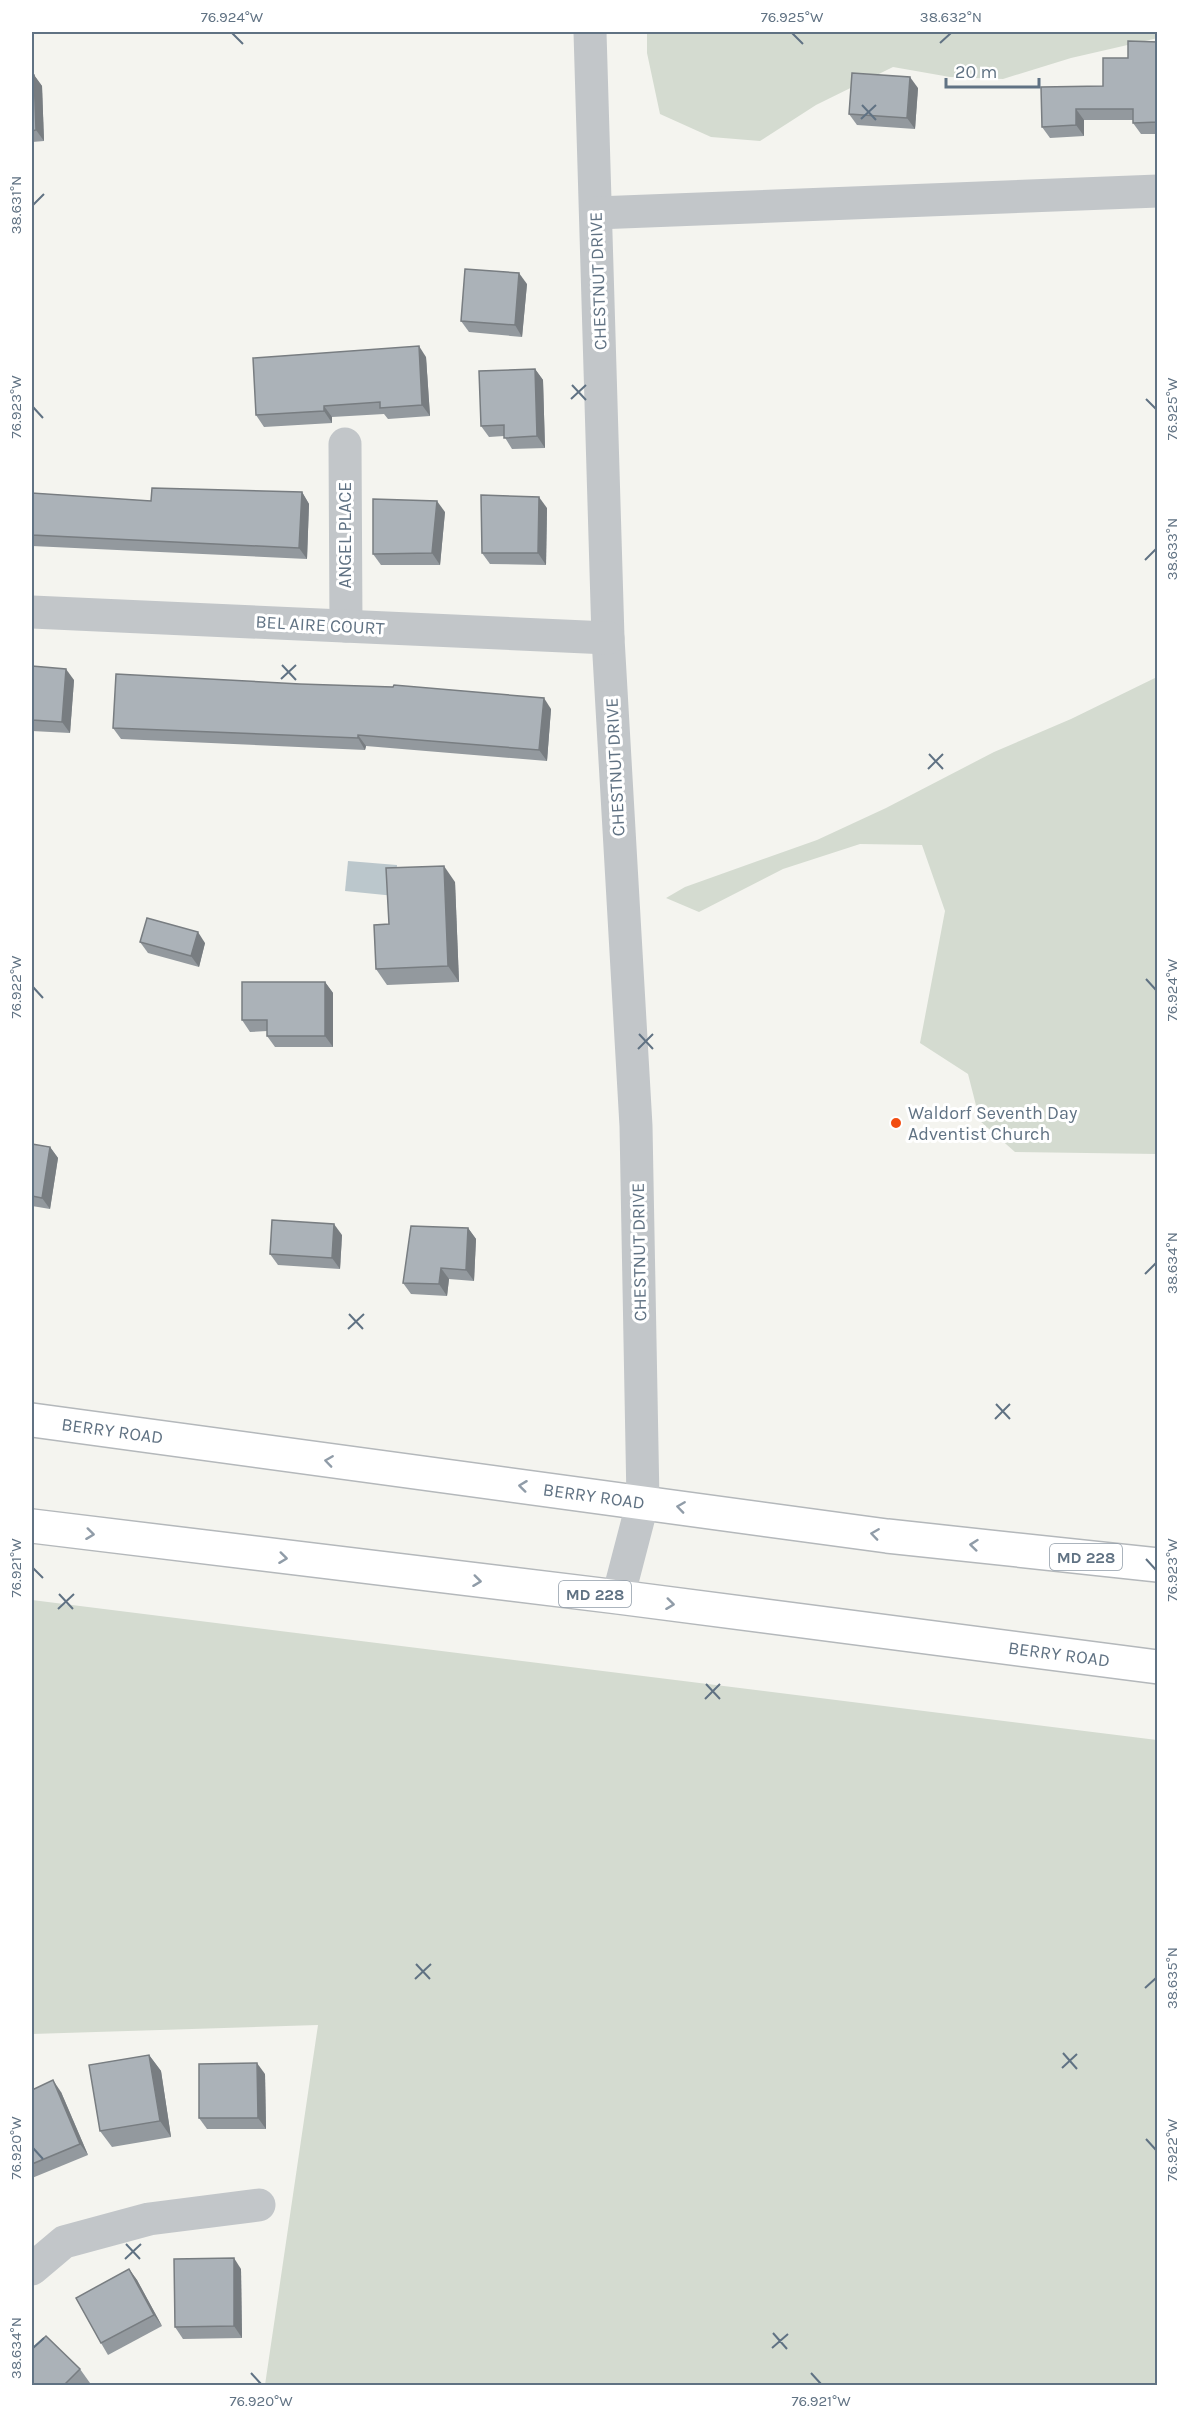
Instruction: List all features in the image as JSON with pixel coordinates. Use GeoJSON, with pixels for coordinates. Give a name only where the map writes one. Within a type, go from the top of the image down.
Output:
{"type":"FeatureCollection","features":[{"type":"Feature","properties":{"kind":"highway","name":"BERRY ROAD"},"geometry":{"type":"LineString","coordinates":[[32,1420],[887,1536],[1158,1565]]}},
{"type":"Feature","properties":{"kind":"highway","name":"BERRY ROAD"},"geometry":{"type":"LineString","coordinates":[[32,1526],[618,1597],[1158,1667]]}},
{"type":"Feature","properties":{"kind":"street","name":"CHESTNUT DRIVE"},"geometry":{"type":"LineString","coordinates":[[590,32],[608,638],[636,1126],[643,1502],[618,1597]]}},
{"type":"Feature","properties":{"kind":"street"},"geometry":{"type":"LineString","coordinates":[[596,213],[1158,191]]}},
{"type":"Feature","properties":{"kind":"street","name":"ANGEL PLACE"},"geometry":{"type":"LineString","coordinates":[[345,444],[346,626]]}},
{"type":"Feature","properties":{"kind":"street","name":"BEL AIRE COURT"},"geometry":{"type":"LineString","coordinates":[[32,612],[608,638]]}},
{"type":"Feature","properties":{"kind":"street"},"geometry":{"type":"LineString","coordinates":[[32,2269],[64,2242],[149,2219],[259,2205]]}},
{"type":"Feature","properties":{"kind":"shaded area"},"geometry":{"type":"Polygon","coordinates":[[[647,32],[1157,32],[1158,38],[1071,58],[1003,79],[950,77],[893,67],[816,105],[760,141],[711,137],[660,114],[647,53],[647,32]]]}},
{"type":"Feature","properties":{"kind":"shaded area"},"geometry":{"type":"Polygon","coordinates":[[[1157,677],[1157,1154],[1015,1152],[980,1121],[968,1074],[920,1043],[945,911],[922,845],[860,844],[783,869],[699,912],[666,898],[685,887],[817,840],[886,808],[994,752],[1071,719],[1157,677]]]}},
{"type":"Feature","properties":{"kind":"shaded area"},"geometry":{"type":"Polygon","coordinates":[[[348,861],[397,865],[395,896],[345,891],[348,861]]]}},
{"type":"Feature","properties":{"kind":"shaded area"},"geometry":{"type":"Polygon","coordinates":[[[32,1600],[1157,1740],[1157,2385],[265,2385],[318,2025],[32,2034],[32,1600]]]}},
{"type":"Feature","properties":{"kind":"building"},"geometry":{"type":"Polygon","coordinates":[[[1128,41],[1158,42],[1158,122],[1133,123],[1133,109],[1076,109],[1076,125],[1042,127],[1041,87],[1103,86],[1103,58],[1128,58],[1128,41]]]}},
{"type":"Feature","properties":{"kind":"building"},"geometry":{"type":"Polygon","coordinates":[[[852,73],[910,77],[907,118],[849,114],[852,73]]]}},
{"type":"Feature","properties":{"kind":"building"},"geometry":{"type":"Polygon","coordinates":[[[32,75],[34,75],[36,130],[32,131],[32,75]]]}},
{"type":"Feature","properties":{"kind":"building"},"geometry":{"type":"Polygon","coordinates":[[[465,269],[519,273],[515,325],[461,321],[465,269]]]}},
{"type":"Feature","properties":{"kind":"building"},"geometry":{"type":"Polygon","coordinates":[[[419,346],[422,405],[380,408],[380,402],[324,406],[324,411],[256,415],[253,358],[419,346]]]}},
{"type":"Feature","properties":{"kind":"building"},"geometry":{"type":"Polygon","coordinates":[[[535,369],[537,436],[504,438],[504,425],[481,426],[479,371],[535,369]]]}},
{"type":"Feature","properties":{"kind":"building"},"geometry":{"type":"Polygon","coordinates":[[[152,488],[302,492],[299,548],[32,535],[32,493],[151,501],[152,488]]]}},
{"type":"Feature","properties":{"kind":"building"},"geometry":{"type":"Polygon","coordinates":[[[481,495],[539,497],[538,553],[482,553],[481,495]]]}},
{"type":"Feature","properties":{"kind":"building"},"geometry":{"type":"Polygon","coordinates":[[[373,499],[437,501],[432,553],[373,554],[373,499]]]}},
{"type":"Feature","properties":{"kind":"building"},"geometry":{"type":"Polygon","coordinates":[[[32,666],[66,669],[62,722],[32,720],[32,666]]]}},
{"type":"Feature","properties":{"kind":"building"},"geometry":{"type":"Polygon","coordinates":[[[116,674],[300,684],[393,687],[394,685],[544,698],[539,750],[358,735],[358,738],[113,728],[116,674]]]}},
{"type":"Feature","properties":{"kind":"building"},"geometry":{"type":"Polygon","coordinates":[[[444,866],[448,966],[376,969],[374,925],[389,924],[386,868],[444,866]]]}},
{"type":"Feature","properties":{"kind":"building"},"geometry":{"type":"Polygon","coordinates":[[[147,918],[198,932],[191,956],[140,942],[147,918]]]}},
{"type":"Feature","properties":{"kind":"building"},"geometry":{"type":"Polygon","coordinates":[[[242,982],[325,982],[325,1036],[267,1036],[267,1020],[242,1020],[242,982]]]}},
{"type":"Feature","properties":{"kind":"building"},"geometry":{"type":"Polygon","coordinates":[[[32,1144],[50,1147],[42,1198],[32,1196],[32,1144]]]}},
{"type":"Feature","properties":{"kind":"building"},"geometry":{"type":"Polygon","coordinates":[[[272,1220],[334,1224],[332,1258],[270,1254],[272,1220]]]}},
{"type":"Feature","properties":{"kind":"building"},"geometry":{"type":"Polygon","coordinates":[[[411,1226],[468,1228],[466,1270],[441,1268],[439,1284],[403,1283],[411,1226]]]}},
{"type":"Feature","properties":{"kind":"building"},"geometry":{"type":"Polygon","coordinates":[[[149,2055],[160,2121],[100,2131],[89,2065],[149,2055]]]}},
{"type":"Feature","properties":{"kind":"building"},"geometry":{"type":"Polygon","coordinates":[[[257,2063],[258,2118],[199,2118],[199,2064],[257,2063]]]}},
{"type":"Feature","properties":{"kind":"building"},"geometry":{"type":"Polygon","coordinates":[[[53,2080],[80,2144],[32,2164],[32,2090],[53,2080]]]}},
{"type":"Feature","properties":{"kind":"building"},"geometry":{"type":"Polygon","coordinates":[[[234,2258],[234,2326],[175,2327],[174,2259],[234,2258]]]}},
{"type":"Feature","properties":{"kind":"building"},"geometry":{"type":"Polygon","coordinates":[[[129,2269],[154,2315],[101,2343],[76,2298],[129,2269]]]}},
{"type":"Feature","properties":{"kind":"building"},"geometry":{"type":"Polygon","coordinates":[[[46,2336],[80,2369],[64,2385],[32,2385],[32,2349],[46,2336]]]}},
{"type":"Feature","properties":{"kind":"place","name":"Waldorf Seventh Day Adventist Church"},"geometry":{"type":"Point","coordinates":[896,1123]}}]}
